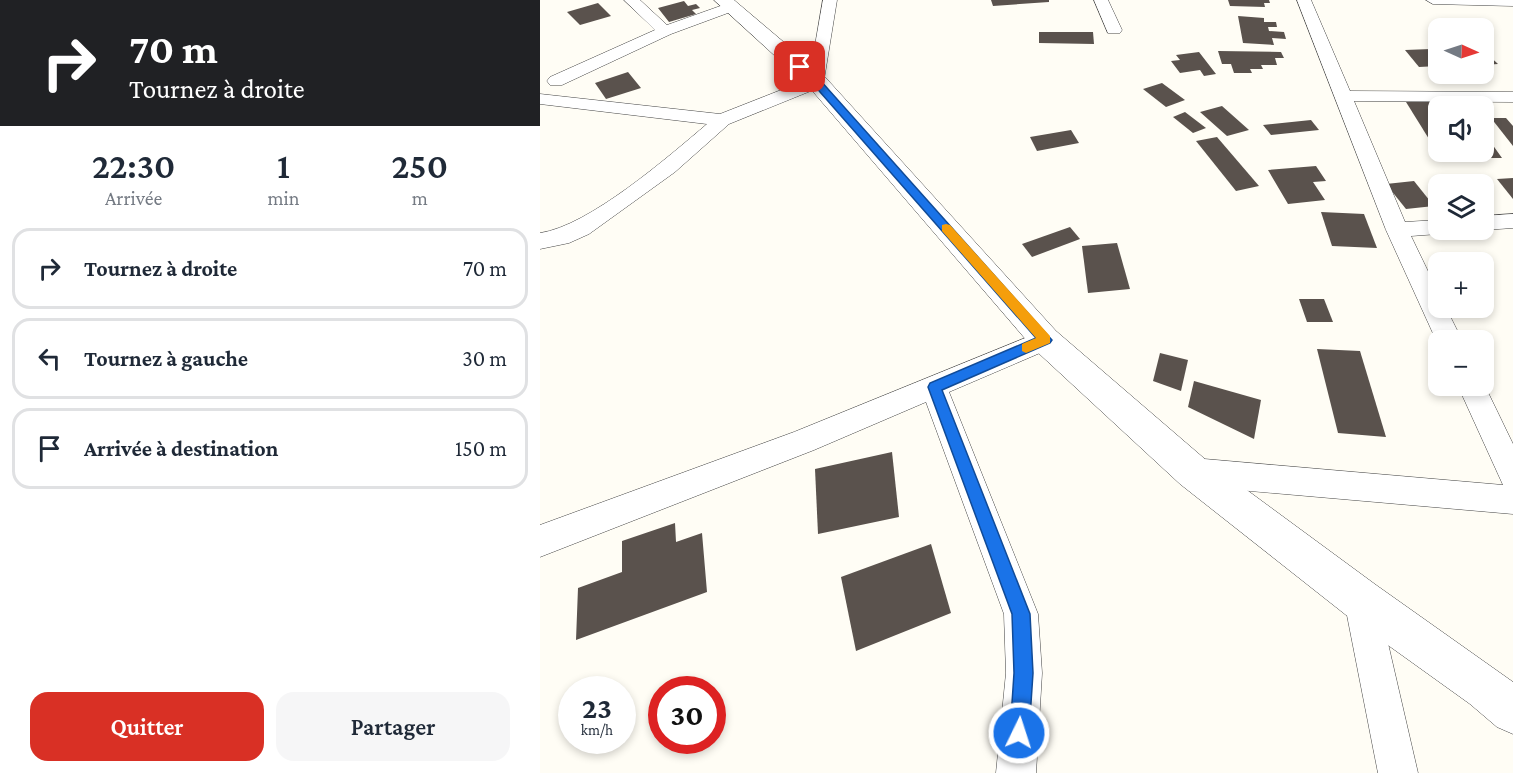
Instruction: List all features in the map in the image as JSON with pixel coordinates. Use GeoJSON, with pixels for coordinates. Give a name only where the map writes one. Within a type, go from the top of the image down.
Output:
{"type":"FeatureCollection","features":[{"type":"Feature","properties":{"kind":"street"},"geometry":{"type":"LineString","coordinates":[[631,0],[665,31]]}},
{"type":"Feature","properties":{"kind":"street"},"geometry":{"type":"LineString","coordinates":[[817,82],[830,0]]}},
{"type":"Feature","properties":{"kind":"street"},"geometry":{"type":"LineString","coordinates":[[1101,0],[1114,30]]}},
{"type":"Feature","properties":{"kind":"street"},"geometry":{"type":"LineString","coordinates":[[1304,0],[1397,230],[1444,330]]}},
{"type":"Feature","properties":{"kind":"street"},"geometry":{"type":"LineString","coordinates":[[1433,0],[1513,2]]}},
{"type":"Feature","properties":{"kind":"street"},"geometry":{"type":"LineString","coordinates":[[540,90],[727,3],[817,82],[1045,340],[1193,472],[1361,600],[1486,688],[1513,711]]}},
{"type":"Feature","properties":{"kind":"street"},"geometry":{"type":"LineString","coordinates":[[540,65],[556,81]]}},
{"type":"Feature","properties":{"kind":"street"},"geometry":{"type":"LineString","coordinates":[[540,241],[561,238],[581,229],[668,168],[722,120],[817,82]]}},
{"type":"Feature","properties":{"kind":"street"},"geometry":{"type":"LineString","coordinates":[[1343,96],[1513,97]]}},
{"type":"Feature","properties":{"kind":"street"},"geometry":{"type":"LineString","coordinates":[[540,99],[722,120]]}},
{"type":"Feature","properties":{"kind":"street"},"geometry":{"type":"LineString","coordinates":[[1494,222],[1513,221]]}},
{"type":"Feature","properties":{"kind":"street"},"geometry":{"type":"LineString","coordinates":[[1397,230],[1428,228]]}},
{"type":"Feature","properties":{"kind":"street"},"geometry":{"type":"LineString","coordinates":[[540,541],[804,441],[1045,340]]}},
{"type":"Feature","properties":{"kind":"street"},"geometry":{"type":"LineString","coordinates":[[934,387],[1021,614],[1024,673],[1017,773]]}},
{"type":"Feature","properties":{"kind":"street"},"geometry":{"type":"LineString","coordinates":[[1476,396],[1513,476]]}},
{"type":"Feature","properties":{"kind":"street"},"geometry":{"type":"LineString","coordinates":[[1193,472],[1513,500]]}},
{"type":"Feature","properties":{"kind":"street"},"geometry":{"type":"LineString","coordinates":[[1361,600],[1398,773]]}},
{"type":"Feature","properties":{"kind":"building"},"geometry":{"type":"Polygon","coordinates":[[[991,0],[1049,0],[1049,2],[993,6],[991,0]]]}},
{"type":"Feature","properties":{"kind":"building"},"geometry":{"type":"Polygon","coordinates":[[[1228,0],[1269,0],[1270,3],[1264,3],[1265,7],[1230,6],[1228,0]]]}},
{"type":"Feature","properties":{"kind":"building"},"geometry":{"type":"Polygon","coordinates":[[[684,1],[688,6],[696,4],[700,8],[692,10],[696,14],[669,22],[658,8],[684,1]]]}},
{"type":"Feature","properties":{"kind":"building"},"geometry":{"type":"Polygon","coordinates":[[[598,3],[611,16],[580,25],[567,12],[598,3]]]}},
{"type":"Feature","properties":{"kind":"building"},"geometry":{"type":"Polygon","coordinates":[[[1238,16],[1264,18],[1264,22],[1276,22],[1277,27],[1268,27],[1269,31],[1284,32],[1286,39],[1272,38],[1274,45],[1243,43],[1238,16]]]}},
{"type":"Feature","properties":{"kind":"building"},"geometry":{"type":"Polygon","coordinates":[[[1039,32],[1093,32],[1094,44],[1039,43],[1039,32]]]}},
{"type":"Feature","properties":{"kind":"building"},"geometry":{"type":"Polygon","coordinates":[[[1428,49],[1428,67],[1419,67],[1405,50],[1428,49]]]}},
{"type":"Feature","properties":{"kind":"building"},"geometry":{"type":"Polygon","coordinates":[[[1218,51],[1281,52],[1284,58],[1275,58],[1277,65],[1261,65],[1263,69],[1250,69],[1252,73],[1234,73],[1231,64],[1222,64],[1218,51]]]}},
{"type":"Feature","properties":{"kind":"building"},"geometry":{"type":"Polygon","coordinates":[[[1199,52],[1216,74],[1204,76],[1200,70],[1180,73],[1171,61],[1180,60],[1176,55],[1199,52]]]}},
{"type":"Feature","properties":{"kind":"building"},"geometry":{"type":"Polygon","coordinates":[[[628,72],[641,88],[606,99],[595,83],[628,72]]]}},
{"type":"Feature","properties":{"kind":"building"},"geometry":{"type":"Polygon","coordinates":[[[1162,83],[1185,100],[1166,107],[1143,89],[1162,83]]]}},
{"type":"Feature","properties":{"kind":"building"},"geometry":{"type":"Polygon","coordinates":[[[1406,102],[1428,102],[1428,137],[1406,102]]]}},
{"type":"Feature","properties":{"kind":"building"},"geometry":{"type":"Polygon","coordinates":[[[1222,106],[1249,130],[1227,136],[1200,112],[1222,106]]]}},
{"type":"Feature","properties":{"kind":"building"},"geometry":{"type":"Polygon","coordinates":[[[1185,112],[1206,128],[1193,133],[1173,117],[1185,112]]]}},
{"type":"Feature","properties":{"kind":"building"},"geometry":{"type":"Polygon","coordinates":[[[1494,118],[1506,118],[1513,126],[1513,146],[1494,122],[1494,118]]]}},
{"type":"Feature","properties":{"kind":"building"},"geometry":{"type":"Polygon","coordinates":[[[1311,120],[1319,130],[1271,135],[1263,125],[1311,120]]]}},
{"type":"Feature","properties":{"kind":"building"},"geometry":{"type":"Polygon","coordinates":[[[1071,130],[1079,143],[1037,151],[1030,137],[1071,130]]]}},
{"type":"Feature","properties":{"kind":"building"},"geometry":{"type":"Polygon","coordinates":[[[1217,137],[1259,186],[1236,191],[1196,141],[1217,137]]]}},
{"type":"Feature","properties":{"kind":"building"},"geometry":{"type":"Polygon","coordinates":[[[1494,147],[1502,158],[1494,158],[1494,147]]]}},
{"type":"Feature","properties":{"kind":"building"},"geometry":{"type":"Polygon","coordinates":[[[1316,166],[1326,181],[1313,182],[1325,200],[1288,204],[1268,170],[1316,166]]]}},
{"type":"Feature","properties":{"kind":"building"},"geometry":{"type":"Polygon","coordinates":[[[1513,178],[1513,199],[1497,179],[1513,178]]]}},
{"type":"Feature","properties":{"kind":"building"},"geometry":{"type":"Polygon","coordinates":[[[1414,181],[1428,198],[1428,207],[1406,209],[1386,184],[1414,181]]]}},
{"type":"Feature","properties":{"kind":"building"},"geometry":{"type":"Polygon","coordinates":[[[1321,212],[1364,214],[1377,248],[1332,246],[1321,212]]]}},
{"type":"Feature","properties":{"kind":"building"},"geometry":{"type":"Polygon","coordinates":[[[1070,227],[1080,239],[1032,257],[1022,244],[1070,227]]]}},
{"type":"Feature","properties":{"kind":"building"},"geometry":{"type":"Polygon","coordinates":[[[1117,243],[1130,289],[1088,293],[1082,246],[1117,243]]]}},
{"type":"Feature","properties":{"kind":"building"},"geometry":{"type":"Polygon","coordinates":[[[1299,299],[1324,299],[1333,322],[1307,322],[1299,299]]]}},
{"type":"Feature","properties":{"kind":"building"},"geometry":{"type":"Polygon","coordinates":[[[1317,349],[1360,351],[1386,437],[1338,433],[1317,349]]]}},
{"type":"Feature","properties":{"kind":"building"},"geometry":{"type":"Polygon","coordinates":[[[1160,353],[1188,360],[1181,391],[1153,381],[1160,353]]]}},
{"type":"Feature","properties":{"kind":"building"},"geometry":{"type":"Polygon","coordinates":[[[1194,381],[1261,400],[1254,439],[1188,407],[1194,381]]]}},
{"type":"Feature","properties":{"kind":"building"},"geometry":{"type":"Polygon","coordinates":[[[892,452],[899,517],[818,534],[815,469],[892,452]]]}},
{"type":"Feature","properties":{"kind":"building"},"geometry":{"type":"Polygon","coordinates":[[[675,523],[676,542],[702,533],[707,592],[576,640],[578,588],[622,572],[622,541],[675,523]]]}},
{"type":"Feature","properties":{"kind":"building"},"geometry":{"type":"Polygon","coordinates":[[[931,544],[951,613],[856,651],[841,577],[931,544]]]}},
{"type":"Feature","properties":{"kind":"slow traffic"},"geometry":{"type":"LineString","coordinates":[[946,228],[1045,340],[1026,348]]}},
{"type":"Feature","properties":{"kind":"route"},"geometry":{"type":"LineString","coordinates":[[800,67],[817,82],[1045,340],[934,387],[1021,614],[1024,673],[1019,733]]}}]}
